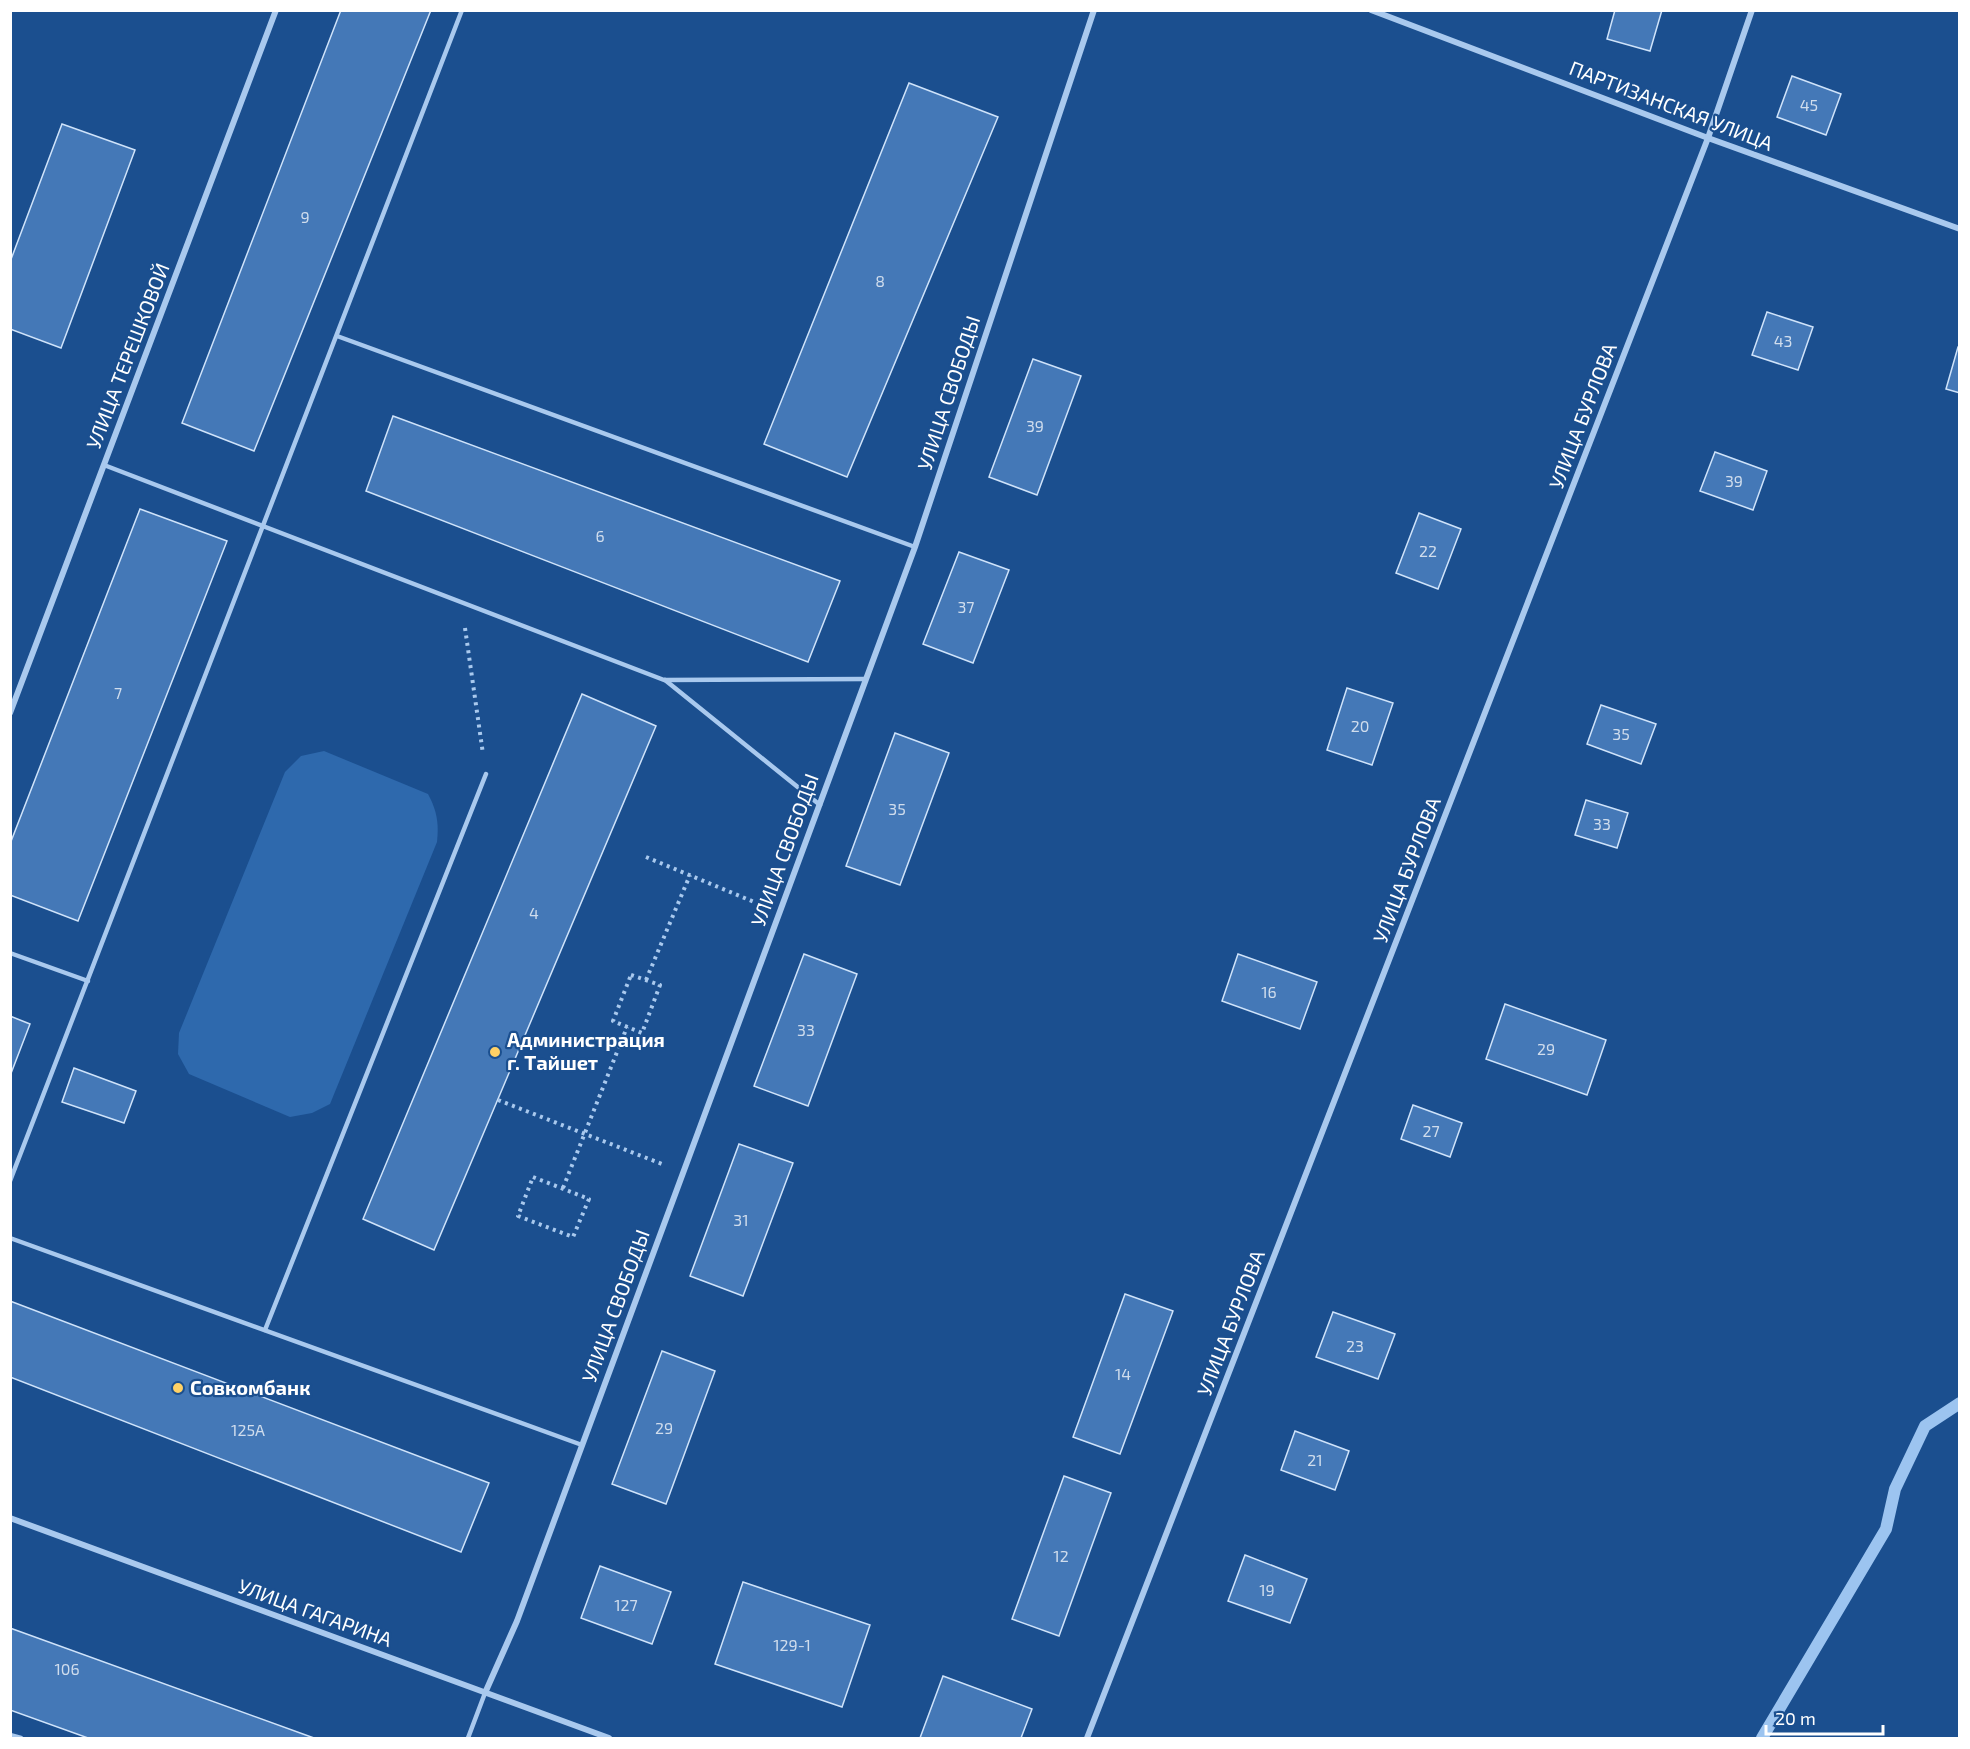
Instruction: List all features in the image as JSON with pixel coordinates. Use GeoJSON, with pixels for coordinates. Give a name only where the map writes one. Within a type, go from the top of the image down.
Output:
{"type":"FeatureCollection","features":[{"type":"Feature","properties":{"kind":"street","name":"УЛИЦА ТЕРЕШКОВОЙ"},"geometry":{"type":"LineString","coordinates":[[10,713],[276,10]]}},
{"type":"Feature","properties":{"kind":"street","name":"УЛИЦА СВОБОДЫ"},"geometry":{"type":"LineString","coordinates":[[485,1693],[517,1621],[915,547],[1094,10]]}},
{"type":"Feature","properties":{"kind":"street","name":"ПАРТИЗАНСКАЯ УЛИЦА"},"geometry":{"type":"LineString","coordinates":[[1371,10],[1708,138],[1959,229]]}},
{"type":"Feature","properties":{"kind":"street","name":"УЛИЦА БУРЛОВА"},"geometry":{"type":"LineString","coordinates":[[1087,1738],[1708,138],[1752,10]]}},
{"type":"Feature","properties":{"kind":"street","name":"УЛИЦА ГАГАРИНА"},"geometry":{"type":"LineString","coordinates":[[10,1518],[609,1738]]}},
{"type":"Feature","properties":{"kind":"lane"},"geometry":{"type":"LineString","coordinates":[[10,1181],[462,10]]}},
{"type":"Feature","properties":{"kind":"lane"},"geometry":{"type":"LineString","coordinates":[[337,336],[915,547]]}},
{"type":"Feature","properties":{"kind":"lane"},"geometry":{"type":"LineString","coordinates":[[104,465],[664,680],[820,805]]}},
{"type":"Feature","properties":{"kind":"lane"},"geometry":{"type":"LineString","coordinates":[[664,680],[866,679]]}},
{"type":"Feature","properties":{"kind":"lane"},"geometry":{"type":"LineString","coordinates":[[265,1330],[486,774]]}},
{"type":"Feature","properties":{"kind":"lane"},"geometry":{"type":"LineString","coordinates":[[10,953],[88,981]]}},
{"type":"Feature","properties":{"kind":"lane"},"geometry":{"type":"LineString","coordinates":[[10,1238],[582,1445]]}},
{"type":"Feature","properties":{"kind":"lane"},"geometry":{"type":"LineString","coordinates":[[468,1738],[485,1693]]}},
{"type":"Feature","properties":{"kind":"lane"},"geometry":{"type":"LineString","coordinates":[[10,1735],[21,1738]]}},
{"type":"Feature","properties":{"kind":"path"},"geometry":{"type":"LineString","coordinates":[[462,603],[486,774]]}},
{"type":"Feature","properties":{"kind":"path"},"geometry":{"type":"LineString","coordinates":[[646,856],[780,913]]}},
{"type":"Feature","properties":{"kind":"path"},"geometry":{"type":"LineString","coordinates":[[646,980],[690,875]]}},
{"type":"Feature","properties":{"kind":"path"},"geometry":{"type":"LineString","coordinates":[[631,975],[646,980],[660,986],[642,1033],[613,1021],[631,975]]}},
{"type":"Feature","properties":{"kind":"path"},"geometry":{"type":"LineString","coordinates":[[563,1188],[627,1027]]}},
{"type":"Feature","properties":{"kind":"path"},"geometry":{"type":"LineString","coordinates":[[498,1100],[683,1172]]}},
{"type":"Feature","properties":{"kind":"path"},"geometry":{"type":"LineString","coordinates":[[533,1177],[563,1188],[589,1198],[573,1237],[518,1216],[533,1177]]}},
{"type":"Feature","properties":{"kind":"shaded area"},"geometry":{"type":"Polygon","coordinates":[[[324,751],[428,794],[437,817],[437,842],[330,1104],[312,1113],[290,1117],[189,1074],[178,1054],[179,1033],[285,772],[301,756],[324,751]]]}},
{"type":"Feature","properties":{"kind":"building"},"geometry":{"type":"Polygon","coordinates":[[[341,10],[431,10],[254,451],[182,423],[341,10]]]}},
{"type":"Feature","properties":{"kind":"building"},"geometry":{"type":"Polygon","coordinates":[[[1615,10],[1662,10],[1650,51],[1607,39],[1615,10]]]}},
{"type":"Feature","properties":{"kind":"building"},"geometry":{"type":"Polygon","coordinates":[[[1792,76],[1841,94],[1826,135],[1777,117],[1792,76]]]}},
{"type":"Feature","properties":{"kind":"building"},"geometry":{"type":"Polygon","coordinates":[[[909,83],[998,117],[847,477],[764,444],[909,83]]]}},
{"type":"Feature","properties":{"kind":"building"},"geometry":{"type":"Polygon","coordinates":[[[62,124],[135,150],[61,348],[10,329],[10,262],[62,124]]]}},
{"type":"Feature","properties":{"kind":"building"},"geometry":{"type":"Polygon","coordinates":[[[1767,312],[1813,327],[1798,370],[1752,355],[1767,312]]]}},
{"type":"Feature","properties":{"kind":"building"},"geometry":{"type":"Polygon","coordinates":[[[1958,347],[1960,347],[1960,393],[1946,389],[1958,347]]]}},
{"type":"Feature","properties":{"kind":"building"},"geometry":{"type":"Polygon","coordinates":[[[1033,359],[1081,376],[1037,495],[989,477],[1033,359]]]}},
{"type":"Feature","properties":{"kind":"building"},"geometry":{"type":"Polygon","coordinates":[[[393,416],[840,581],[808,662],[366,491],[393,416]]]}},
{"type":"Feature","properties":{"kind":"building"},"geometry":{"type":"Polygon","coordinates":[[[1715,452],[1767,471],[1753,510],[1700,491],[1715,452]]]}},
{"type":"Feature","properties":{"kind":"building"},"geometry":{"type":"Polygon","coordinates":[[[140,509],[227,541],[78,921],[10,895],[10,844],[140,509]]]}},
{"type":"Feature","properties":{"kind":"building"},"geometry":{"type":"Polygon","coordinates":[[[1419,513],[1461,529],[1438,589],[1396,573],[1419,513]]]}},
{"type":"Feature","properties":{"kind":"building"},"geometry":{"type":"Polygon","coordinates":[[[959,552],[1009,570],[973,663],[923,644],[959,552]]]}},
{"type":"Feature","properties":{"kind":"building"},"geometry":{"type":"Polygon","coordinates":[[[1347,688],[1393,703],[1372,765],[1327,750],[1347,688]]]}},
{"type":"Feature","properties":{"kind":"building"},"geometry":{"type":"Polygon","coordinates":[[[582,694],[656,726],[434,1250],[363,1219],[582,694]]]}},
{"type":"Feature","properties":{"kind":"building"},"geometry":{"type":"Polygon","coordinates":[[[1601,705],[1656,724],[1641,764],[1587,744],[1601,705]]]}},
{"type":"Feature","properties":{"kind":"building"},"geometry":{"type":"Polygon","coordinates":[[[895,733],[949,753],[900,885],[846,866],[895,733]]]}},
{"type":"Feature","properties":{"kind":"building"},"geometry":{"type":"Polygon","coordinates":[[[1586,800],[1628,813],[1617,848],[1575,835],[1586,800]]]}},
{"type":"Feature","properties":{"kind":"building"},"geometry":{"type":"Polygon","coordinates":[[[804,954],[857,974],[808,1106],[754,1086],[804,954]]]}},
{"type":"Feature","properties":{"kind":"building"},"geometry":{"type":"Polygon","coordinates":[[[1238,954],[1317,982],[1300,1029],[1222,1001],[1238,954]]]}},
{"type":"Feature","properties":{"kind":"building"},"geometry":{"type":"Polygon","coordinates":[[[1505,1004],[1606,1040],[1587,1095],[1486,1059],[1505,1004]]]}},
{"type":"Feature","properties":{"kind":"building"},"geometry":{"type":"Polygon","coordinates":[[[10,1016],[30,1024],[10,1076],[10,1016]]]}},
{"type":"Feature","properties":{"kind":"building"},"geometry":{"type":"Polygon","coordinates":[[[74,1068],[136,1091],[124,1123],[62,1102],[74,1068]]]}},
{"type":"Feature","properties":{"kind":"building"},"geometry":{"type":"Polygon","coordinates":[[[1413,1105],[1462,1123],[1450,1157],[1401,1139],[1413,1105]]]}},
{"type":"Feature","properties":{"kind":"building"},"geometry":{"type":"Polygon","coordinates":[[[739,1144],[793,1163],[743,1296],[690,1276],[739,1144]]]}},
{"type":"Feature","properties":{"kind":"building"},"geometry":{"type":"Polygon","coordinates":[[[1125,1294],[1173,1311],[1120,1454],[1073,1437],[1125,1294]]]}},
{"type":"Feature","properties":{"kind":"building"},"geometry":{"type":"Polygon","coordinates":[[[10,1301],[489,1483],[461,1552],[10,1377],[10,1301]]]}},
{"type":"Feature","properties":{"kind":"building"},"geometry":{"type":"Polygon","coordinates":[[[1333,1312],[1395,1334],[1378,1379],[1316,1357],[1333,1312]]]}},
{"type":"Feature","properties":{"kind":"building"},"geometry":{"type":"Polygon","coordinates":[[[662,1351],[715,1371],[666,1504],[612,1484],[662,1351]]]}},
{"type":"Feature","properties":{"kind":"building"},"geometry":{"type":"Polygon","coordinates":[[[1295,1431],[1349,1451],[1335,1490],[1281,1470],[1295,1431]]]}},
{"type":"Feature","properties":{"kind":"building"},"geometry":{"type":"Polygon","coordinates":[[[1064,1476],[1111,1493],[1059,1636],[1012,1619],[1064,1476]]]}},
{"type":"Feature","properties":{"kind":"building"},"geometry":{"type":"Polygon","coordinates":[[[1245,1555],[1307,1579],[1290,1623],[1228,1601],[1245,1555]]]}},
{"type":"Feature","properties":{"kind":"building"},"geometry":{"type":"Polygon","coordinates":[[[600,1566],[671,1592],[652,1644],[581,1618],[600,1566]]]}},
{"type":"Feature","properties":{"kind":"building"},"geometry":{"type":"Polygon","coordinates":[[[743,1582],[870,1625],[842,1707],[715,1664],[743,1582]]]}},
{"type":"Feature","properties":{"kind":"building"},"geometry":{"type":"Polygon","coordinates":[[[10,1628],[314,1738],[88,1738],[10,1710],[10,1628]]]}},
{"type":"Feature","properties":{"kind":"building"},"geometry":{"type":"Polygon","coordinates":[[[943,1676],[1032,1709],[1021,1738],[920,1738],[943,1676]]]}},
{"type":"Feature","properties":{"kind":"waterway"},"geometry":{"type":"LineString","coordinates":[[1762,1738],[1886,1529],[1895,1489],[1925,1426],[1960,1403]]}},
{"type":"Feature","properties":{"kind":"place","name":"Администрация г. Тайшет"},"geometry":{"type":"Point","coordinates":[495,1052]}},
{"type":"Feature","properties":{"kind":"place","name":"Совкомбанк"},"geometry":{"type":"Point","coordinates":[178,1388]}}]}
